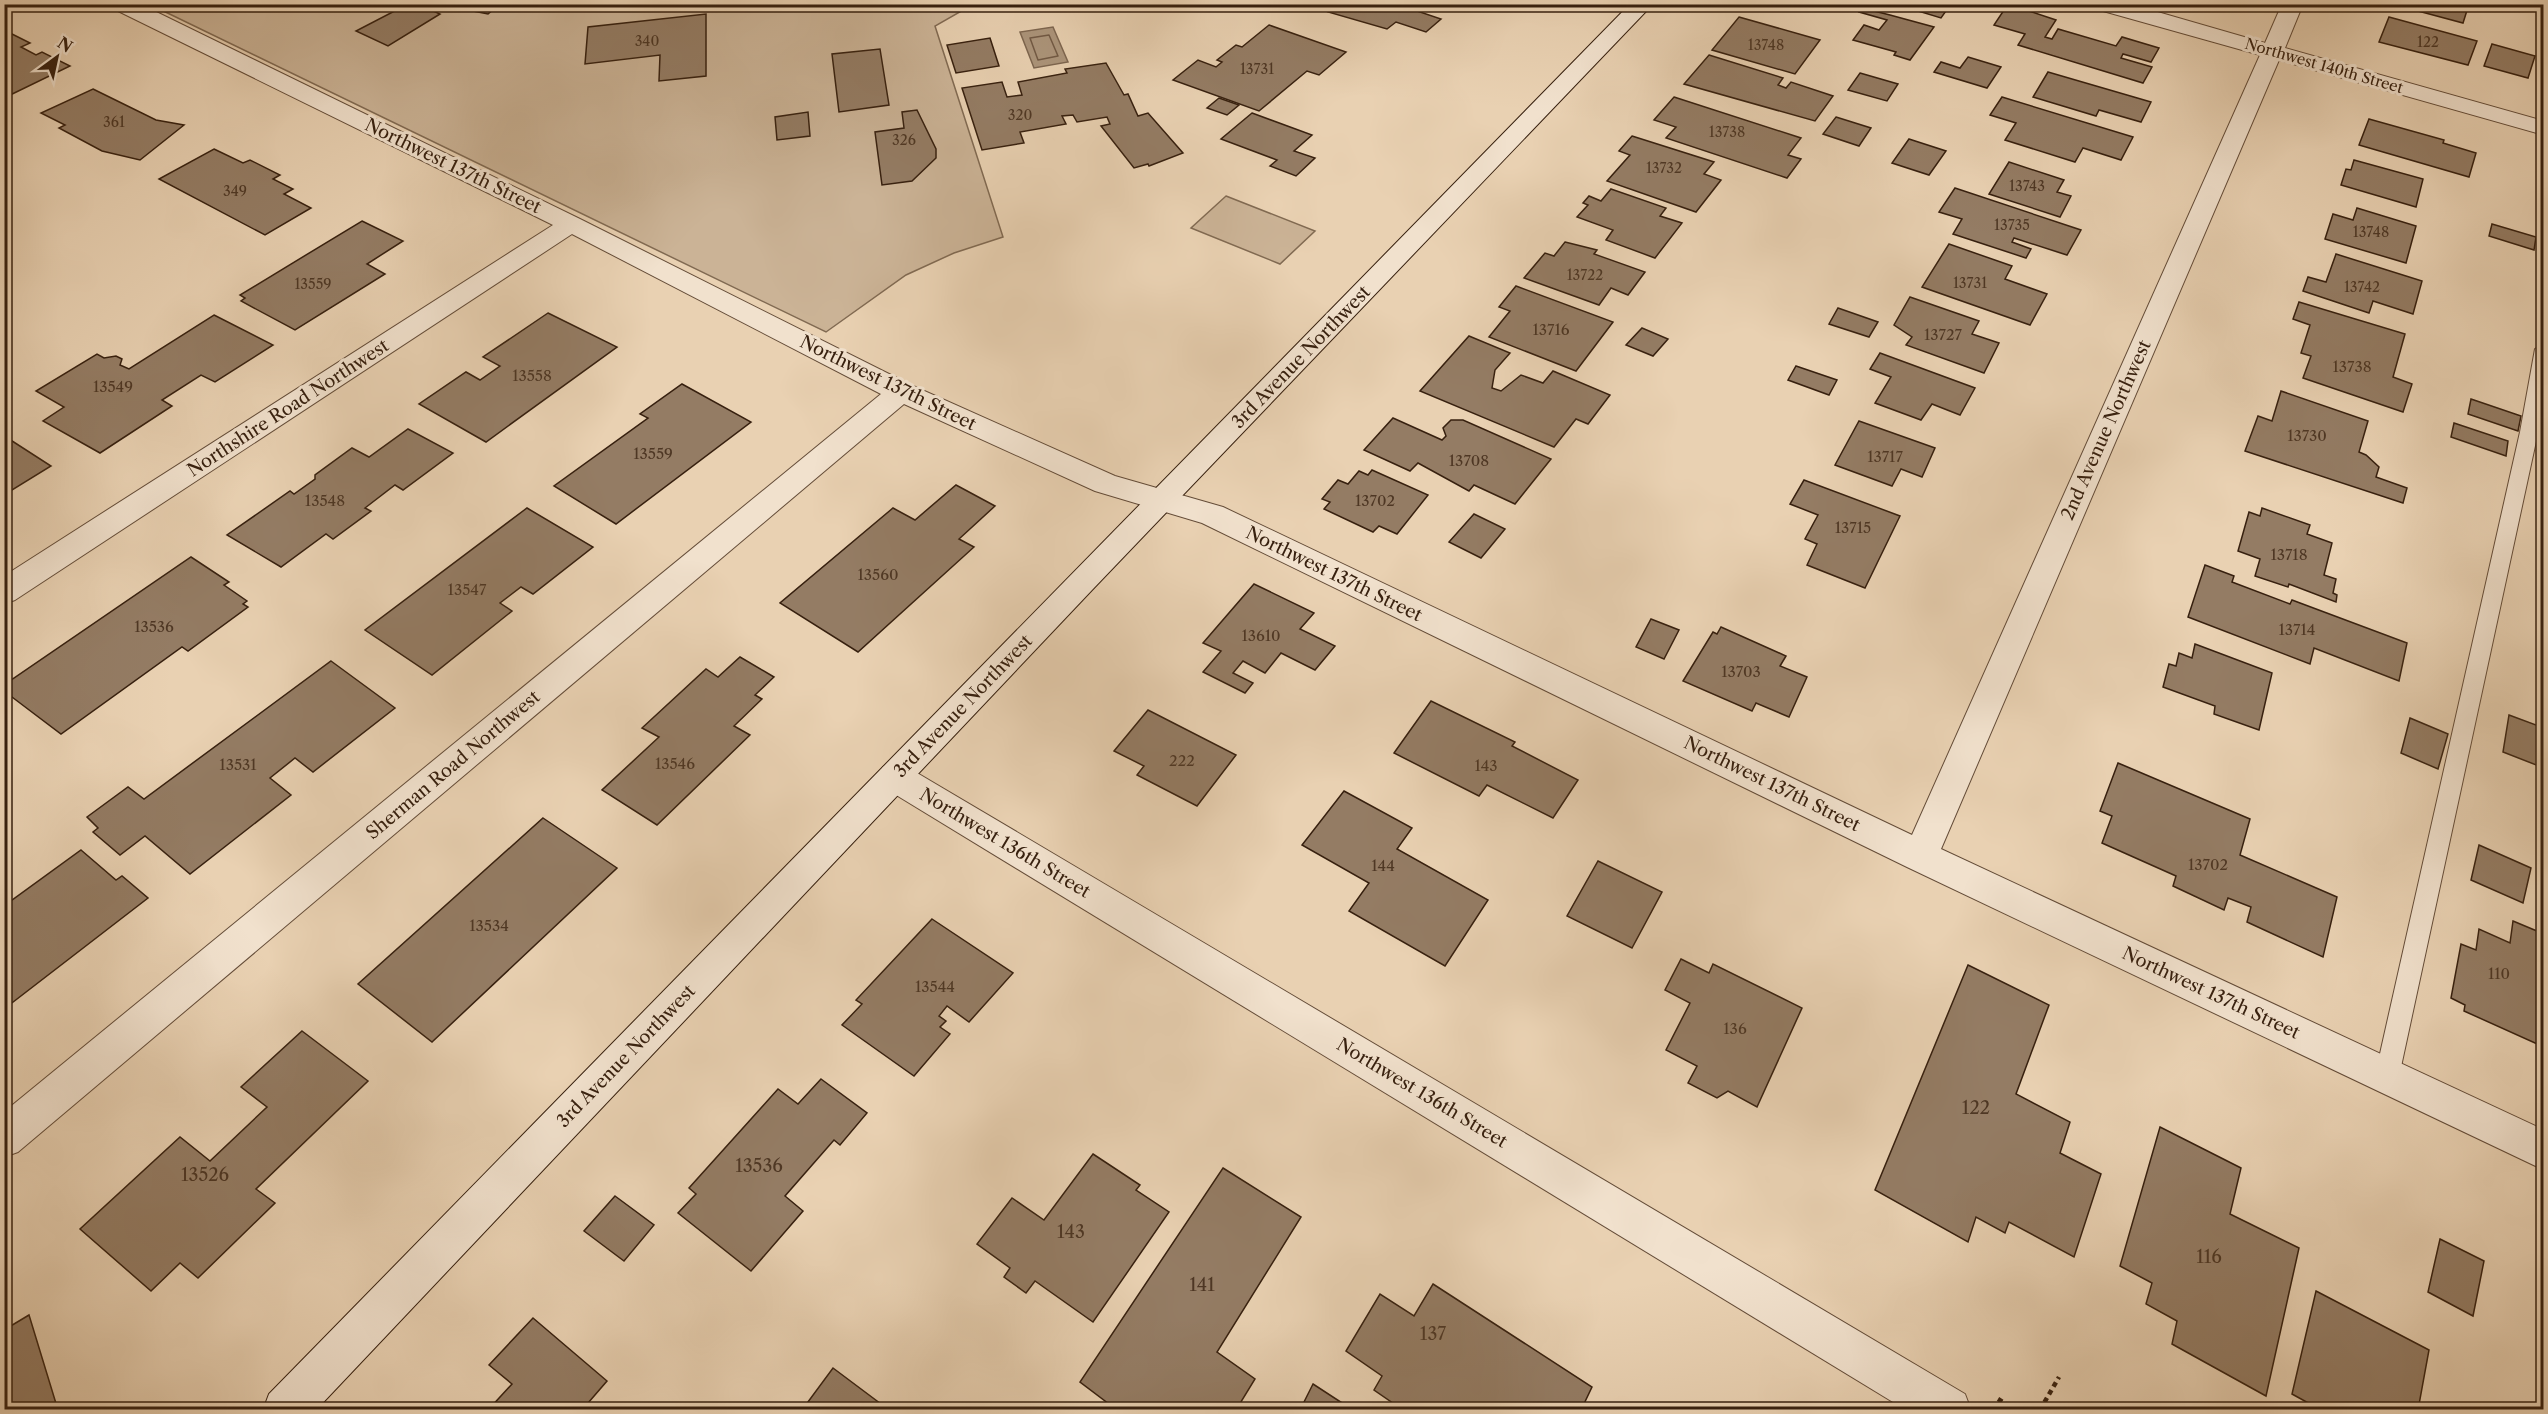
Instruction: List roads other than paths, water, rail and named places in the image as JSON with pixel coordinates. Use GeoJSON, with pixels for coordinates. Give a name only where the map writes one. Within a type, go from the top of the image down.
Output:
{"type":"FeatureCollection","features":[{"type":"Feature","properties":{"kind":"street","name":"Northwest 137th Street"},"geometry":{"type":"LineString","coordinates":[[122,4],[571,224],[901,392],[1105,484],[1212,515],[1920,856],[2544,1151]]}},
{"type":"Feature","properties":{"kind":"street","name":"3rd Avenue Northwest"},"geometry":{"type":"LineString","coordinates":[[285,1410],[1161,500],[1643,4]]}},
{"type":"Feature","properties":{"kind":"street","name":"Northwest 140th Street"},"geometry":{"type":"LineString","coordinates":[[2104,4],[2544,128]]}},
{"type":"Feature","properties":{"kind":"street","name":"2nd Avenue Northwest"},"geometry":{"type":"LineString","coordinates":[[1920,856],[2293,4]]}},
{"type":"Feature","properties":{"kind":"street","name":"Northshire Road Northwest"},"geometry":{"type":"LineString","coordinates":[[4,592],[571,224]]}},
{"type":"Feature","properties":{"kind":"street","name":"Sherman Road Northwest"},"geometry":{"type":"LineString","coordinates":[[4,1138],[901,392]]}},
{"type":"Feature","properties":{"kind":"street","name":"Northwest 136th Street"},"geometry":{"type":"LineString","coordinates":[[895,777],[1948,1410]]}},
{"type":"Feature","properties":{"kind":"lane"},"geometry":{"type":"LineString","coordinates":[[2387,1076],[2527,443],[2544,349]]}},
{"type":"Feature","properties":{"kind":"water"},"geometry":{"type":"Polygon","coordinates":[[[1053,27],[1068,62],[1034,68],[1020,32],[1053,27]]]}}]}
